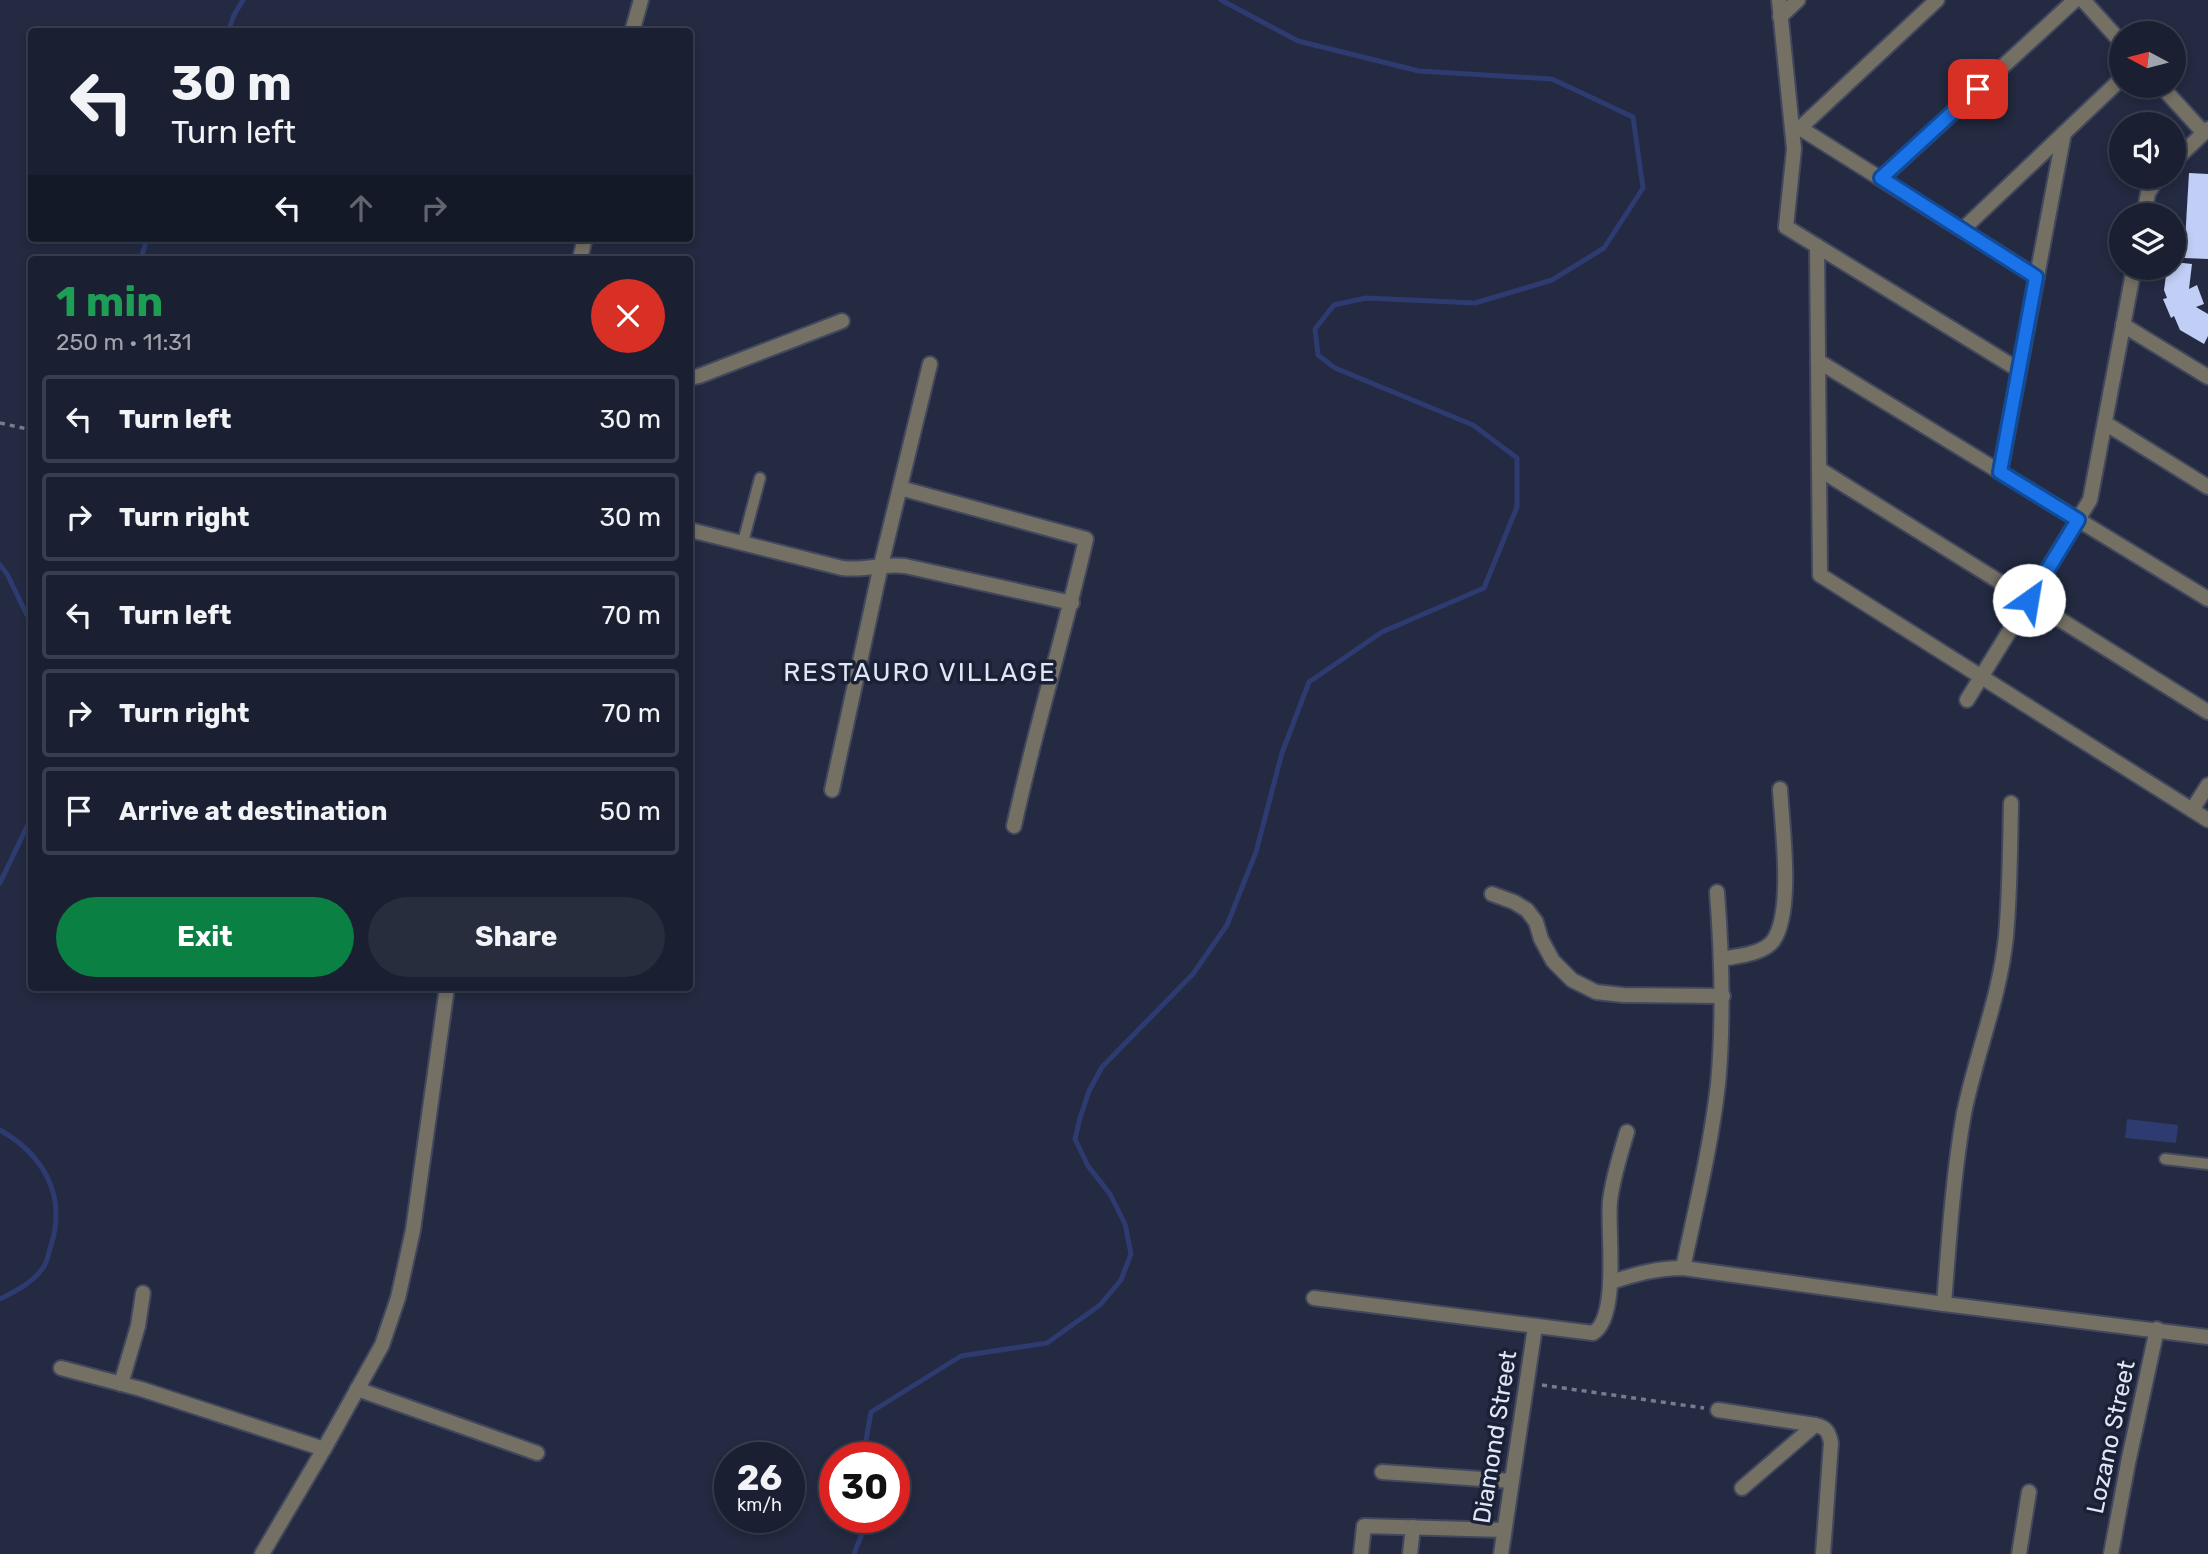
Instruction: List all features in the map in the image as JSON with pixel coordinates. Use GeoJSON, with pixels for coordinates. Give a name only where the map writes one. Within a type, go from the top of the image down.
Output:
{"type":"FeatureCollection","features":[{"type":"Feature","properties":{"kind":"street"},"geometry":{"type":"LineString","coordinates":[[633,28],[641,0]]}},
{"type":"Feature","properties":{"kind":"street"},"geometry":{"type":"LineString","coordinates":[[1779,0],[1796,128],[1786,227],[2019,370]]}},
{"type":"Feature","properties":{"kind":"street"},"geometry":{"type":"LineString","coordinates":[[1780,17],[1798,0]]}},
{"type":"Feature","properties":{"kind":"street"},"geometry":{"type":"LineString","coordinates":[[1796,128],[1937,0]]}},
{"type":"Feature","properties":{"kind":"street"},"geometry":{"type":"LineString","coordinates":[[1881,178],[2075,0]]}},
{"type":"Feature","properties":{"kind":"street"},"geometry":{"type":"LineString","coordinates":[[2083,0],[2109,29]]}},
{"type":"Feature","properties":{"kind":"street"},"geometry":{"type":"LineString","coordinates":[[1962,230],[2109,90]]}},
{"type":"Feature","properties":{"kind":"street"},"geometry":{"type":"LineString","coordinates":[[2173,98],[2206,131],[2186,150]]}},
{"type":"Feature","properties":{"kind":"street"},"geometry":{"type":"LineString","coordinates":[[1796,128],[1881,178],[2036,277]]}},
{"type":"Feature","properties":{"kind":"street"},"geometry":{"type":"LineString","coordinates":[[2000,472],[2064,133]]}},
{"type":"Feature","properties":{"kind":"street"},"geometry":{"type":"LineString","coordinates":[[1817,246],[1820,575],[2208,820]]}},
{"type":"Feature","properties":{"kind":"street"},"geometry":{"type":"LineString","coordinates":[[1967,700],[2078,520],[2092,492],[2132,280]]}},
{"type":"Feature","properties":{"kind":"street"},"geometry":{"type":"LineString","coordinates":[[693,377],[842,321]]}},
{"type":"Feature","properties":{"kind":"street"},"geometry":{"type":"LineString","coordinates":[[2123,325],[2208,377]]}},
{"type":"Feature","properties":{"kind":"street"},"geometry":{"type":"LineString","coordinates":[[1818,361],[2208,599]]}},
{"type":"Feature","properties":{"kind":"street"},"geometry":{"type":"LineString","coordinates":[[832,790],[881,565],[930,364]]}},
{"type":"Feature","properties":{"kind":"street"},"geometry":{"type":"LineString","coordinates":[[2105,423],[2208,487]]}},
{"type":"Feature","properties":{"kind":"street"},"geometry":{"type":"LineString","coordinates":[[1819,469],[2208,712]]}},
{"type":"Feature","properties":{"kind":"street"},"geometry":{"type":"LineString","coordinates":[[900,488],[1086,538],[1072,603],[1038,724],[1014,826]]}},
{"type":"Feature","properties":{"kind":"street"},"geometry":{"type":"LineString","coordinates":[[693,531],[842,568],[856,570],[881,565],[905,566],[1072,603]]}},
{"type":"Feature","properties":{"kind":"street"},"geometry":{"type":"LineString","coordinates":[[2192,810],[2208,785]]}},
{"type":"Feature","properties":{"kind":"street"},"geometry":{"type":"LineString","coordinates":[[1722,958],[1753,953],[1772,943],[1781,922],[1784,867],[1780,789]]}},
{"type":"Feature","properties":{"kind":"street"},"geometry":{"type":"LineString","coordinates":[[1944,1304],[1952,1200],[1964,1115],[1999,979],[2006,937],[2011,803]]}},
{"type":"Feature","properties":{"kind":"street"},"geometry":{"type":"LineString","coordinates":[[1683,1268],[1709,1143],[1717,1086],[1723,996],[1717,892]]}},
{"type":"Feature","properties":{"kind":"street"},"geometry":{"type":"LineString","coordinates":[[1492,894],[1527,910],[1536,922],[1541,939],[1553,961],[1572,980],[1596,992],[1623,995],[1723,996]]}},
{"type":"Feature","properties":{"kind":"street"},"geometry":{"type":"LineString","coordinates":[[262,1554],[382,1345],[405,1271],[413,1230],[446,991]]}},
{"type":"Feature","properties":{"kind":"street"},"geometry":{"type":"LineString","coordinates":[[1314,1298],[1593,1333],[1603,1323],[1611,1282],[1610,1206],[1613,1180],[1627,1132]]}},
{"type":"Feature","properties":{"kind":"street"},"geometry":{"type":"LineString","coordinates":[[1611,1282],[1662,1268],[1683,1268],[2208,1337]]}},
{"type":"Feature","properties":{"kind":"street"},"geometry":{"type":"LineString","coordinates":[[121,1384],[138,1326],[143,1293]]}},
{"type":"Feature","properties":{"kind":"street","name":"Diamond Street"},"geometry":{"type":"LineString","coordinates":[[1501,1554],[1535,1326]]}},
{"type":"Feature","properties":{"kind":"street","name":"Lozano Street"},"geometry":{"type":"LineString","coordinates":[[2110,1554],[2157,1329]]}},
{"type":"Feature","properties":{"kind":"street"},"geometry":{"type":"LineString","coordinates":[[61,1368],[121,1384],[324,1449]]}},
{"type":"Feature","properties":{"kind":"street"},"geometry":{"type":"LineString","coordinates":[[357,1389],[537,1453]]}},
{"type":"Feature","properties":{"kind":"street"},"geometry":{"type":"LineString","coordinates":[[1718,1410],[1822,1426],[1827,1430],[1831,1443],[1823,1554]]}},
{"type":"Feature","properties":{"kind":"street"},"geometry":{"type":"LineString","coordinates":[[1742,1488],[1815,1425]]}},
{"type":"Feature","properties":{"kind":"street"},"geometry":{"type":"LineString","coordinates":[[1382,1472],[1511,1481]]}},
{"type":"Feature","properties":{"kind":"street"},"geometry":{"type":"LineString","coordinates":[[2019,1554],[2029,1492]]}},
{"type":"Feature","properties":{"kind":"street"},"geometry":{"type":"LineString","coordinates":[[1361,1554],[1364,1526],[1504,1530]]}},
{"type":"Feature","properties":{"kind":"street"},"geometry":{"type":"LineString","coordinates":[[1410,1554],[1413,1527]]}},
{"type":"Feature","properties":{"kind":"lane"},"geometry":{"type":"LineString","coordinates":[[743,542],[760,478]]}},
{"type":"Feature","properties":{"kind":"lane"},"geometry":{"type":"LineString","coordinates":[[2165,1160],[2208,1164]]}},
{"type":"Feature","properties":{"kind":"path"},"geometry":{"type":"LineString","coordinates":[[0,423],[28,429]]}},
{"type":"Feature","properties":{"kind":"path"},"geometry":{"type":"LineString","coordinates":[[1526,1383],[1718,1410]]}},
{"type":"Feature","properties":{"kind":"water"},"geometry":{"type":"Polygon","coordinates":[[[2127,1119],[2178,1125],[2176,1143],[2125,1138],[2127,1119]]]}},
{"type":"Feature","properties":{"kind":"building"},"geometry":{"type":"Polygon","coordinates":[[[2189,173],[2208,174],[2208,259],[2186,258],[2189,173]]]}},
{"type":"Feature","properties":{"kind":"building"},"geometry":{"type":"Polygon","coordinates":[[[2186,263],[2192,264],[2189,289],[2197,285],[2204,304],[2196,307],[2208,314],[2208,336],[2204,344],[2180,330],[2174,316],[2171,318],[2163,299],[2167,298],[2164,290],[2165,280],[2186,280],[2186,263]]]}},
{"type":"Feature","properties":{"kind":"waterway"},"geometry":{"type":"LineString","coordinates":[[229,28],[243,0]]}},
{"type":"Feature","properties":{"kind":"waterway"},"geometry":{"type":"LineString","coordinates":[[866,1442],[871,1412],[961,1356],[1047,1343],[1100,1305],[1121,1280],[1131,1254],[1125,1224],[1110,1194],[1088,1166],[1075,1139],[1089,1091],[1102,1067],[1193,974],[1227,925],[1256,852],[1282,753],[1309,682],[1382,632],[1484,588],[1517,507],[1517,458],[1473,425],[1335,368],[1318,355],[1315,329],[1334,305],[1366,298],[1475,303],[1552,280],[1604,248],[1643,188],[1633,117],[1552,79],[1419,71],[1298,41],[1221,0]]}},
{"type":"Feature","properties":{"kind":"waterway"},"geometry":{"type":"LineString","coordinates":[[142,256],[146,242]]}},
{"type":"Feature","properties":{"kind":"waterway"},"geometry":{"type":"LineString","coordinates":[[0,565],[28,616]]}},
{"type":"Feature","properties":{"kind":"waterway"},"geometry":{"type":"LineString","coordinates":[[0,883],[28,824]]}},
{"type":"Feature","properties":{"kind":"waterway"},"geometry":{"type":"LineString","coordinates":[[0,1130],[39,1163],[53,1191],[56,1207],[56,1224],[45,1265],[29,1282],[0,1299]]}},
{"type":"Feature","properties":{"kind":"waterway"},"geometry":{"type":"LineString","coordinates":[[854,1554],[862,1533]]}},
{"type":"Feature","properties":{"kind":"district","name":"RESTAURO VILLAGE"},"geometry":{"type":"Point","coordinates":[920,672]}},
{"type":"Feature","properties":{"kind":"route"},"geometry":{"type":"LineString","coordinates":[[1978,89],[1881,178],[2036,277],[2000,472],[2078,520],[2029,600]]}}]}
